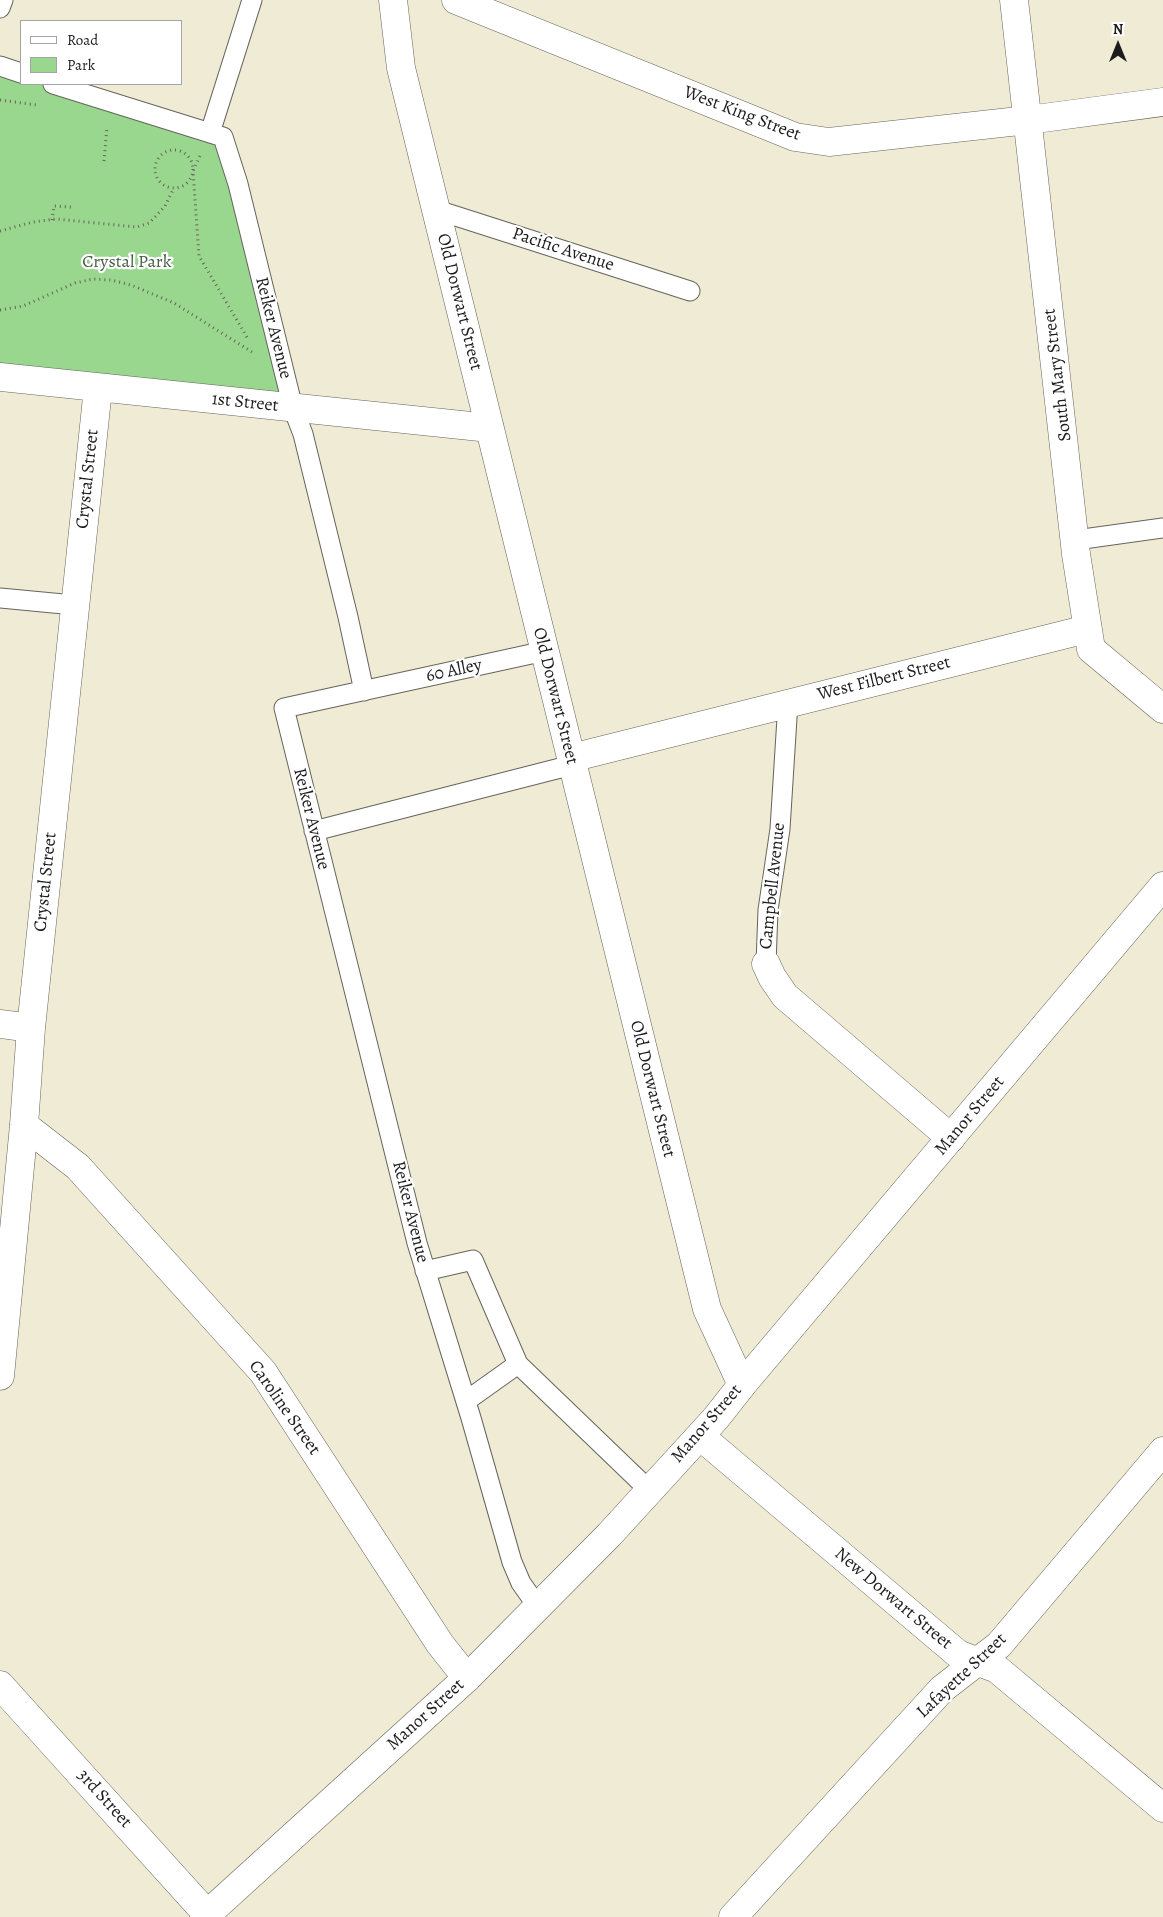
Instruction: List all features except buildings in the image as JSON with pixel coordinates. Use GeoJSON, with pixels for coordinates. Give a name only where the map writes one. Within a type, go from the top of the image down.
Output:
{"type":"FeatureCollection","features":[{"type":"Feature","properties":{"kind":"street","name":"Old Dorwart Street"},"geometry":{"type":"LineString","coordinates":[[393,0],[401,68],[706,1308],[742,1384]]}},
{"type":"Feature","properties":{"kind":"street","name":"West King Street"},"geometry":{"type":"LineString","coordinates":[[456,0],[795,137],[829,142],[1028,120],[1163,102]]}},
{"type":"Feature","properties":{"kind":"street","name":"South Mary Street"},"geometry":{"type":"LineString","coordinates":[[1014,0],[1087,629]]}},
{"type":"Feature","properties":{"kind":"street","name":"1st Street"},"geometry":{"type":"LineString","coordinates":[[0,377],[490,428]]}},
{"type":"Feature","properties":{"kind":"street","name":"Crystal Street"},"geometry":{"type":"LineString","coordinates":[[0,1376],[9,1201],[24,1125],[31,1028],[98,388]]}},
{"type":"Feature","properties":{"kind":"street","name":"West Filbert Street"},"geometry":{"type":"LineString","coordinates":[[572,762],[788,702],[1087,629]]}},
{"type":"Feature","properties":{"kind":"street"},"geometry":{"type":"LineString","coordinates":[[1087,629],[1091,649],[1163,708]]}},
{"type":"Feature","properties":{"kind":"street","name":"Manor Street"},"geometry":{"type":"LineString","coordinates":[[206,1915],[467,1678],[538,1607],[700,1436],[1163,886]]}},
{"type":"Feature","properties":{"kind":"street","name":"Campbell Avenue"},"geometry":{"type":"LineString","coordinates":[[766,964],[785,996],[951,1138]]}},
{"type":"Feature","properties":{"kind":"street"},"geometry":{"type":"LineString","coordinates":[[0,1024],[31,1028]]}},
{"type":"Feature","properties":{"kind":"street","name":"Caroline Street"},"geometry":{"type":"LineString","coordinates":[[24,1125],[78,1166],[263,1372],[440,1644],[467,1678]]}},
{"type":"Feature","properties":{"kind":"street","name":"New Dorwart Street"},"geometry":{"type":"LineString","coordinates":[[700,1436],[958,1654],[997,1668],[1163,1808]]}},
{"type":"Feature","properties":{"kind":"street","name":"Lafayette Street"},"geometry":{"type":"LineString","coordinates":[[733,1917],[942,1689],[999,1645],[1163,1451]]}},
{"type":"Feature","properties":{"kind":"street","name":"3rd Street"},"geometry":{"type":"LineString","coordinates":[[0,1685],[206,1915]]}},
{"type":"Feature","properties":{"kind":"lane"},"geometry":{"type":"LineString","coordinates":[[0,8],[3,0]]}},
{"type":"Feature","properties":{"kind":"lane"},"geometry":{"type":"LineString","coordinates":[[210,133],[252,0]]}},
{"type":"Feature","properties":{"kind":"lane"},"geometry":{"type":"LineString","coordinates":[[0,66],[20,73]]}},
{"type":"Feature","properties":{"kind":"lane","name":"Reiker Avenue"},"geometry":{"type":"LineString","coordinates":[[56,85],[223,137],[238,184],[293,408],[308,454],[364,690],[284,708],[425,1271],[466,1401],[512,1562],[521,1584],[538,1607]]}},
{"type":"Feature","properties":{"kind":"lane","name":"Pacific Avenue"},"geometry":{"type":"LineString","coordinates":[[437,210],[690,291]]}},
{"type":"Feature","properties":{"kind":"lane"},"geometry":{"type":"LineString","coordinates":[[1076,540],[1163,528]]}},
{"type":"Feature","properties":{"kind":"lane"},"geometry":{"type":"LineString","coordinates":[[0,598],[74,605]]}},
{"type":"Feature","properties":{"kind":"lane","name":"60 Alley"},"geometry":{"type":"LineString","coordinates":[[364,690],[545,651]]}},
{"type":"Feature","properties":{"kind":"lane","name":"Campbell Avenue"},"geometry":{"type":"LineString","coordinates":[[766,964],[768,910],[780,829],[788,702]]}},
{"type":"Feature","properties":{"kind":"lane"},"geometry":{"type":"LineString","coordinates":[[314,831],[572,762]]}},
{"type":"Feature","properties":{"kind":"lane"},"geometry":{"type":"LineString","coordinates":[[425,1271],[473,1260],[518,1364],[649,1490]]}},
{"type":"Feature","properties":{"kind":"lane"},"geometry":{"type":"LineString","coordinates":[[466,1401],[518,1364]]}},
{"type":"Feature","properties":{"kind":"path"},"geometry":{"type":"LineString","coordinates":[[104,161],[108,122]]}},
{"type":"Feature","properties":{"kind":"path"},"geometry":{"type":"LineString","coordinates":[[0,310],[23,306],[75,283],[93,279],[110,280],[131,285],[174,303],[257,355],[199,256],[193,171],[190,159],[180,151],[174,150],[162,154],[155,164],[156,177],[164,186],[174,188],[183,186],[188,182],[193,171],[210,133]]}},
{"type":"Feature","properties":{"kind":"path"},"geometry":{"type":"LineString","coordinates":[[0,231],[24,224],[52,220],[81,220],[138,227],[149,223],[156,216],[165,206],[174,188]]}},
{"type":"Feature","properties":{"kind":"path"},"geometry":{"type":"LineString","coordinates":[[52,220],[54,206],[71,207]]}},
{"type":"Feature","properties":{"kind":"green space","name":"Crystal Park"},"geometry":{"type":"Polygon","coordinates":[[[0,66],[20,73],[20,85],[56,85],[223,137],[293,408],[0,377],[0,66]]]}}]}
